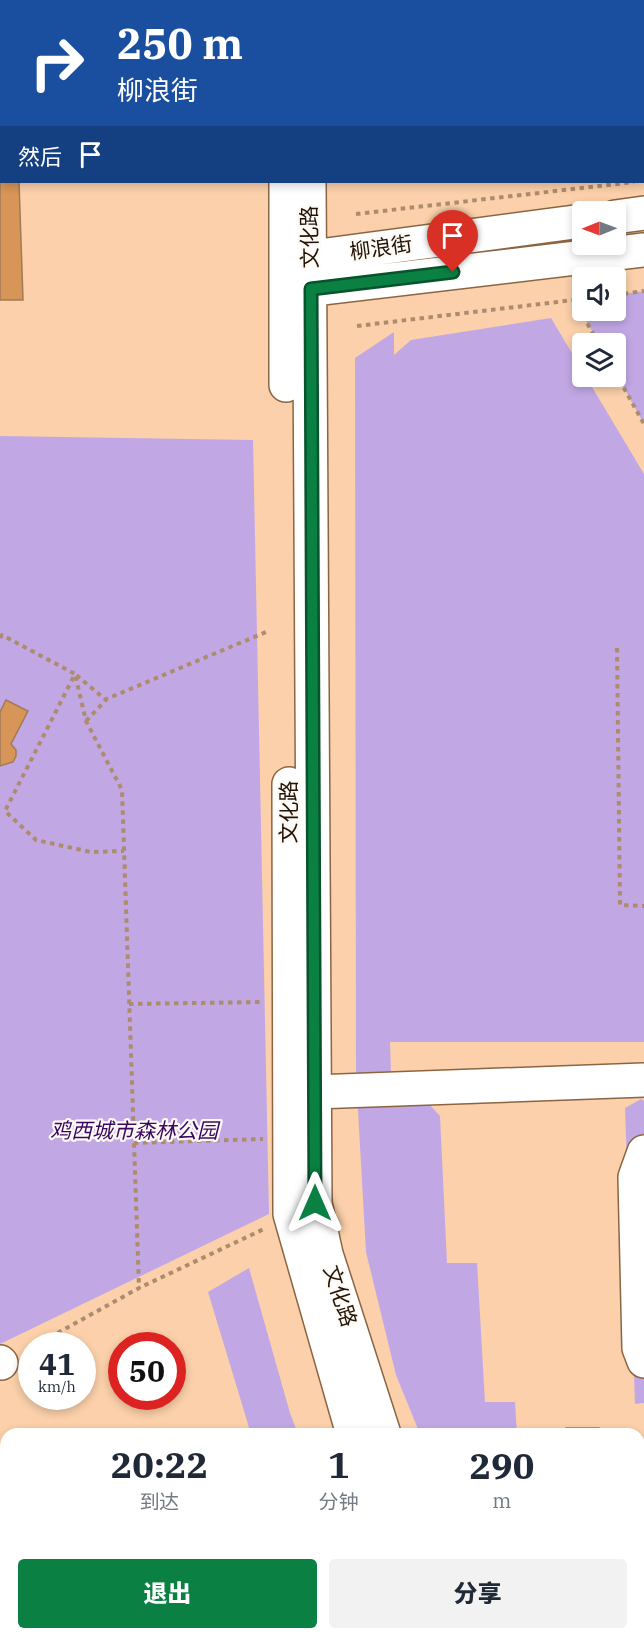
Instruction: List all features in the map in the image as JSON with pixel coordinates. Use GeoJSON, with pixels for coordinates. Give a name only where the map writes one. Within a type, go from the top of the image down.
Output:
{"type":"FeatureCollection","features":[{"type":"Feature","properties":{"kind":"main road","name":"文化路"},"geometry":{"type":"LineString","coordinates":[[286,183],[299,275],[315,1203],[326,1254],[382,1428]]}},
{"type":"Feature","properties":{"kind":"main road","name":"文化路"},"geometry":{"type":"LineString","coordinates":[[309,183],[299,275],[290,1214],[350,1428]]}},
{"type":"Feature","properties":{"kind":"main road"},"geometry":{"type":"LineString","coordinates":[[626,215],[644,213]]}},
{"type":"Feature","properties":{"kind":"main road","name":"柳浪街"},"geometry":{"type":"LineString","coordinates":[[299,275],[572,223]]}},
{"type":"Feature","properties":{"kind":"main road","name":"柳浪街"},"geometry":{"type":"LineString","coordinates":[[299,275],[644,250]]}},
{"type":"Feature","properties":{"kind":"main road"},"geometry":{"type":"LineString","coordinates":[[314,1092],[644,1080]]}},
{"type":"Feature","properties":{"kind":"main road"},"geometry":{"type":"LineString","coordinates":[[644,1152],[635,1177],[639,1348],[644,1361]]}},
{"type":"Feature","properties":{"kind":"path"},"geometry":{"type":"LineString","coordinates":[[356,214],[625,183]]}},
{"type":"Feature","properties":{"kind":"path"},"geometry":{"type":"LineString","coordinates":[[626,293],[644,291]]}},
{"type":"Feature","properties":{"kind":"path"},"geometry":{"type":"LineString","coordinates":[[357,326],[572,300]]}},
{"type":"Feature","properties":{"kind":"path"},"geometry":{"type":"LineString","coordinates":[[623,387],[644,424]]}},
{"type":"Feature","properties":{"kind":"path"},"geometry":{"type":"LineString","coordinates":[[86,722],[104,700],[266,632]]}},
{"type":"Feature","properties":{"kind":"path"},"geometry":{"type":"LineString","coordinates":[[0,638],[2,635],[75,674],[104,700]]}},
{"type":"Feature","properties":{"kind":"path"},"geometry":{"type":"LineString","coordinates":[[617,648],[620,905],[644,906]]}},
{"type":"Feature","properties":{"kind":"path"},"geometry":{"type":"LineString","coordinates":[[75,674],[86,722],[122,790],[139,1288]]}},
{"type":"Feature","properties":{"kind":"path"},"geometry":{"type":"LineString","coordinates":[[75,674],[5,811],[36,840],[91,852],[124,851]]}},
{"type":"Feature","properties":{"kind":"path"},"geometry":{"type":"LineString","coordinates":[[129,1004],[269,1002]]}},
{"type":"Feature","properties":{"kind":"path"},"geometry":{"type":"LineString","coordinates":[[134,1143],[270,1138]]}},
{"type":"Feature","properties":{"kind":"path"},"geometry":{"type":"LineString","coordinates":[[59,1332],[139,1288],[290,1214]]}},
{"type":"Feature","properties":{"kind":"green space"},"geometry":{"type":"Polygon","coordinates":[[[644,291],[644,424],[623,387],[626,387],[626,333],[593,333],[586,321],[626,321],[626,293],[644,291]]]}},
{"type":"Feature","properties":{"kind":"green space"},"geometry":{"type":"Polygon","coordinates":[[[551,318],[572,353],[572,387],[592,387],[644,474],[644,1042],[390,1042],[392,1103],[428,1103],[440,1116],[447,1263],[477,1263],[485,1402],[515,1402],[517,1428],[418,1428],[396,1375],[366,1252],[356,1075],[355,358],[394,332],[394,355],[411,340],[551,318]]]}},
{"type":"Feature","properties":{"kind":"green space","name":"鸡西城市森林公园"},"geometry":{"type":"Polygon","coordinates":[[[0,436],[253,440],[269,1214],[25,1332],[18,1332],[18,1335],[0,1344],[0,436]]]}},
{"type":"Feature","properties":{"kind":"green space"},"geometry":{"type":"Polygon","coordinates":[[[641,1099],[644,1101],[644,1403],[635,1404],[625,1108],[641,1099]]]}},
{"type":"Feature","properties":{"kind":"green space"},"geometry":{"type":"Polygon","coordinates":[[[249,1268],[296,1428],[249,1428],[208,1292],[249,1268]]]}},
{"type":"Feature","properties":{"kind":"building"},"geometry":{"type":"Polygon","coordinates":[[[0,183],[19,183],[23,300],[0,300],[0,183]]]}},
{"type":"Feature","properties":{"kind":"building"},"geometry":{"type":"Polygon","coordinates":[[[6,700],[28,711],[11,744],[16,750],[13,762],[0,766],[0,712],[6,700]]]}},
{"type":"Feature","properties":{"kind":"route"},"geometry":{"type":"LineString","coordinates":[[315,1203],[309,428],[311,289],[453,272]]}}]}
